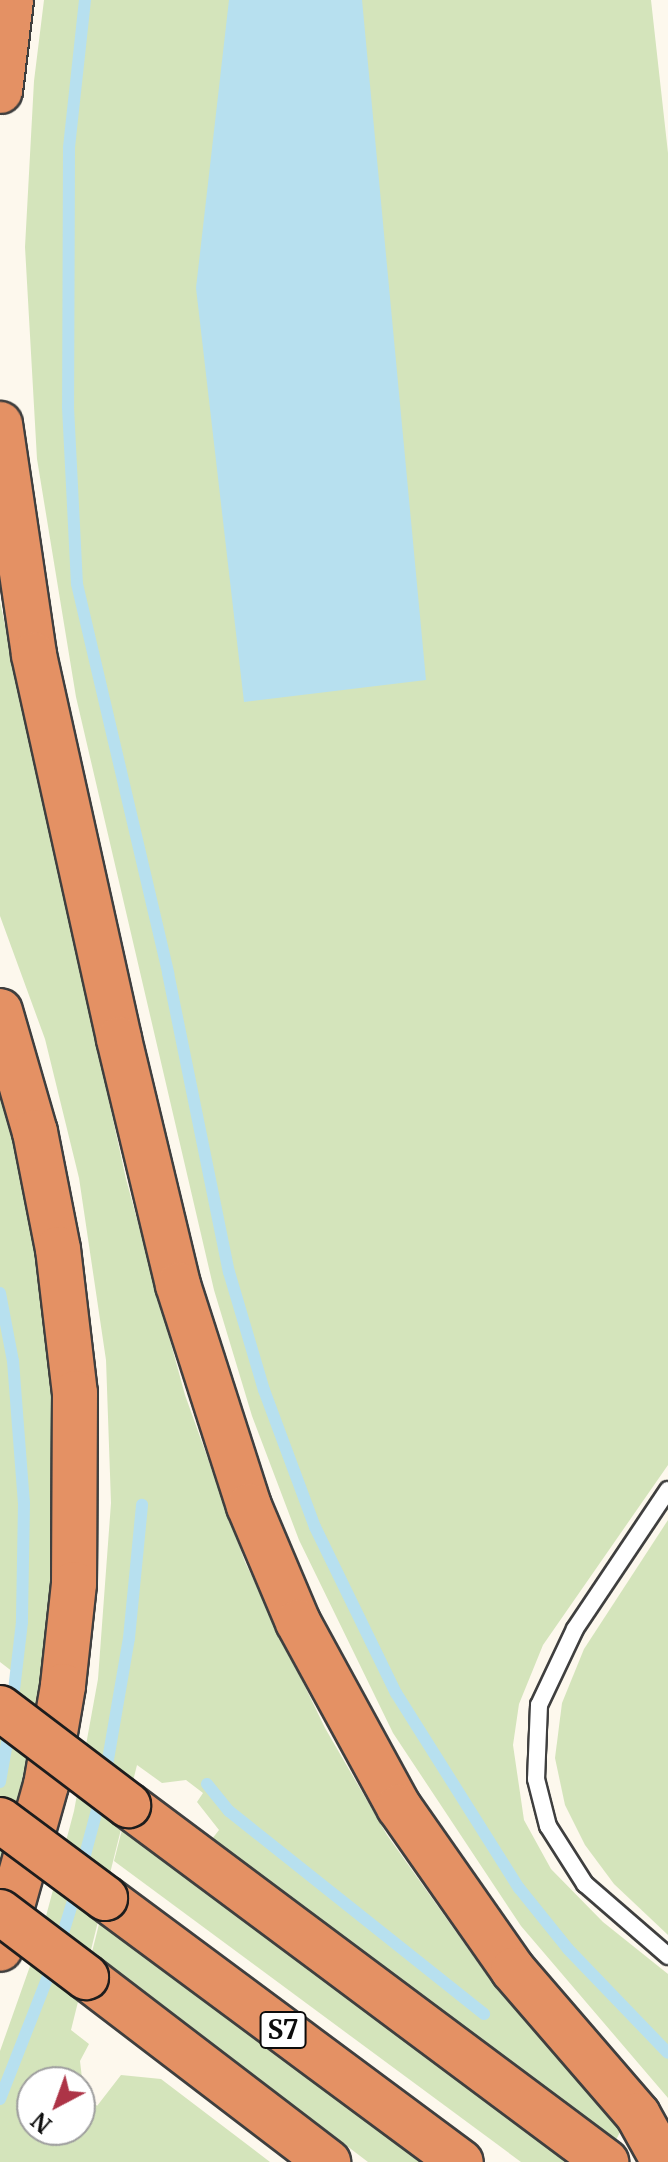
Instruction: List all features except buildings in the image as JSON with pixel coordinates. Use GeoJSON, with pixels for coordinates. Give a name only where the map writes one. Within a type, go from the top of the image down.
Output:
{"type":"FeatureCollection","features":[{"type":"Feature","properties":{"kind":"highway"},"geometry":{"type":"LineString","coordinates":[[0,91],[11,0]]}},
{"type":"Feature","properties":{"kind":"highway"},"geometry":{"type":"LineString","coordinates":[[0,424],[34,655],[119,1039],[178,1285],[249,1506],[298,1622],[399,1807],[513,1970],[638,2115],[664,2162]]}},
{"type":"Feature","properties":{"kind":"highway"},"geometry":{"type":"LineString","coordinates":[[0,1011],[35,1132],[56,1234],[75,1393],[74,1584],[63,1686],[46,1785],[0,1949]]}},
{"type":"Feature","properties":{"kind":"highway"},"geometry":{"type":"LineString","coordinates":[[0,1708],[606,2162]]}},
{"type":"Feature","properties":{"kind":"highway","name":"S7"},"geometry":{"type":"LineString","coordinates":[[0,1820],[461,2162]]}},
{"type":"Feature","properties":{"kind":"highway"},"geometry":{"type":"LineString","coordinates":[[0,1912],[328,2162]]}},
{"type":"Feature","properties":{"kind":"lane"},"geometry":{"type":"LineString","coordinates":[[668,1490],[575,1629],[539,1705],[536,1779],[548,1826],[585,1884],[668,1956]]}},
{"type":"Feature","properties":{"kind":"green space"},"geometry":{"type":"Polygon","coordinates":[[[44,0],[651,0],[668,153],[668,1465],[543,1645],[519,1704],[513,1745],[524,1820],[551,1869],[603,1922],[668,1974],[668,2098],[521,1926],[393,1733],[299,1540],[252,1416],[214,1290],[76,697],[37,459],[25,247],[34,81],[44,0]]]}},
{"type":"Feature","properties":{"kind":"green space"},"geometry":{"type":"Polygon","coordinates":[[[0,602],[126,1179],[185,1395],[245,1562],[325,1728],[387,1835],[496,1988],[621,2130],[616,2140],[212,1839],[219,1830],[197,1802],[203,1793],[186,1780],[162,1783],[137,1765],[71,2030],[89,2044],[81,2066],[16,2066],[16,2146],[96,2146],[96,2105],[121,2075],[161,2079],[270,2162],[0,2162],[0,2051],[41,1935],[74,1811],[98,1679],[111,1503],[106,1360],[79,1178],[45,1039],[0,916],[0,602]]]}},
{"type":"Feature","properties":{"kind":"green space"},"geometry":{"type":"Polygon","coordinates":[[[0,1081],[30,1203],[52,1374],[56,1466],[50,1622],[27,1759],[0,1870],[0,1726],[13,1672],[0,1662],[0,1081]]]}},
{"type":"Feature","properties":{"kind":"green space"},"geometry":{"type":"Polygon","coordinates":[[[668,1520],[668,1935],[614,1884],[585,1845],[565,1805],[555,1758],[562,1703],[584,1649],[668,1520]]]}},
{"type":"Feature","properties":{"kind":"green space"},"geometry":{"type":"Polygon","coordinates":[[[125,1818],[583,2162],[521,2162],[114,1861],[125,1818]]]}},
{"type":"Feature","properties":{"kind":"green space"},"geometry":{"type":"Polygon","coordinates":[[[99,1924],[422,2162],[368,2162],[92,1952],[99,1924]]]}},
{"type":"Feature","properties":{"kind":"water"},"geometry":{"type":"Polygon","coordinates":[[[229,0],[362,0],[426,680],[244,702],[196,288],[229,0]]]}},
{"type":"Feature","properties":{"kind":"waterway"},"geometry":{"type":"LineString","coordinates":[[85,0],[69,148],[68,407],[77,584],[168,973],[229,1272],[264,1390],[315,1527],[396,1693],[519,1888],[568,1949],[668,2053]]}},
{"type":"Feature","properties":{"kind":"waterway"},"geometry":{"type":"LineString","coordinates":[[0,1293],[13,1361],[24,1503],[22,1622],[12,1707]]}},
{"type":"Feature","properties":{"kind":"waterway"},"geometry":{"type":"LineString","coordinates":[[105,1777],[129,1638],[142,1505]]}},
{"type":"Feature","properties":{"kind":"waterway"},"geometry":{"type":"LineString","coordinates":[[0,1782],[10,1726]]}},
{"type":"Feature","properties":{"kind":"waterway"},"geometry":{"type":"LineString","coordinates":[[207,1784],[229,1811],[484,2014]]}},
{"type":"Feature","properties":{"kind":"waterway"},"geometry":{"type":"LineString","coordinates":[[81,1870],[101,1795]]}},
{"type":"Feature","properties":{"kind":"waterway"},"geometry":{"type":"LineString","coordinates":[[59,1946],[77,1888]]}},
{"type":"Feature","properties":{"kind":"waterway"},"geometry":{"type":"LineString","coordinates":[[0,2099],[53,1964]]}}]}
